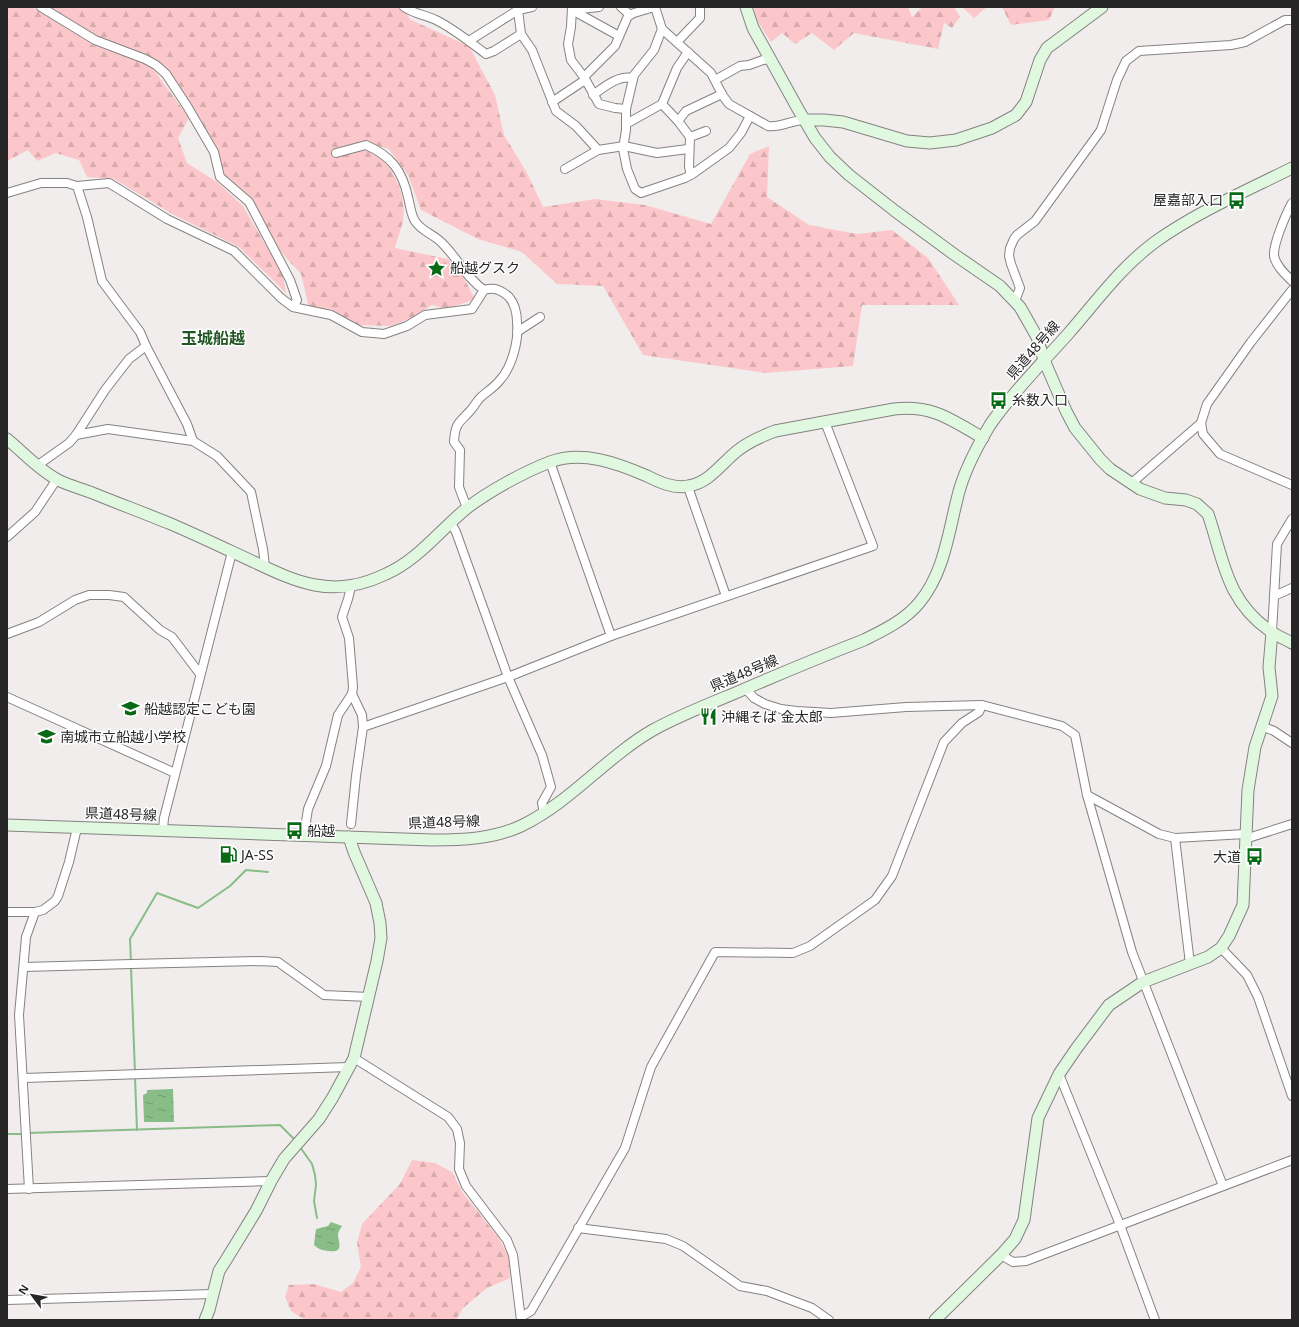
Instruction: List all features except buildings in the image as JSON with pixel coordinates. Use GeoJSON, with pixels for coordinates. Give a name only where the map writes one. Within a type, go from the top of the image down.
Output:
{"type":"FeatureCollection","features":[{"type":"Feature","properties":{"kind":"street"},"geometry":{"type":"LineString","coordinates":[[41,7],[95,40],[146,59],[166,74],[214,152],[220,177],[249,202],[290,280],[297,300],[294,307]]}},
{"type":"Feature","properties":{"kind":"street"},"geometry":{"type":"LineString","coordinates":[[404,7],[410,11],[435,19],[452,29],[486,54],[494,52],[520,34]]}},
{"type":"Feature","properties":{"kind":"street"},"geometry":{"type":"LineString","coordinates":[[469,41],[518,8],[532,7]]}},
{"type":"Feature","properties":{"kind":"street"},"geometry":{"type":"LineString","coordinates":[[572,9],[599,7]]}},
{"type":"Feature","properties":{"kind":"street"},"geometry":{"type":"LineString","coordinates":[[621,7],[630,15]]}},
{"type":"Feature","properties":{"kind":"street"},"geometry":{"type":"LineString","coordinates":[[552,102],[584,78],[614,46],[628,16],[654,7],[662,29],[711,73],[729,104],[768,126],[774,127],[796,120],[824,120],[843,122],[907,141],[930,143],[956,140],[992,128],[1016,114],[1026,102],[1040,60],[1047,48],[1102,7]]}},
{"type":"Feature","properties":{"kind":"street"},"geometry":{"type":"LineString","coordinates":[[676,42],[700,18],[700,7]]}},
{"type":"Feature","properties":{"kind":"street"},"geometry":{"type":"LineString","coordinates":[[746,7],[753,28],[804,120],[822,148],[849,175],[934,240],[1000,286],[1015,301],[1037,337],[1044,360],[1075,428],[1110,469],[1127,481],[1152,494],[1165,498],[1186,500],[1197,504],[1208,514],[1225,571],[1241,602],[1250,614],[1272,632],[1292,643]]}},
{"type":"Feature","properties":{"kind":"street"},"geometry":{"type":"LineString","coordinates":[[518,8],[520,34],[532,50],[556,111],[576,126],[598,150]]}},
{"type":"Feature","properties":{"kind":"street"},"geometry":{"type":"LineString","coordinates":[[572,9],[619,36]]}},
{"type":"Feature","properties":{"kind":"street"},"geometry":{"type":"LineString","coordinates":[[572,9],[568,44],[571,60],[584,78],[599,104],[615,108],[626,108]]}},
{"type":"Feature","properties":{"kind":"street"},"geometry":{"type":"LineString","coordinates":[[1015,301],[1020,288],[1010,264],[1009,256],[1010,248],[1014,239],[1035,221],[1101,130],[1117,80],[1126,61],[1139,52],[1231,45],[1245,42],[1285,20],[1292,20]]}},
{"type":"Feature","properties":{"kind":"street"},"geometry":{"type":"LineString","coordinates":[[662,29],[654,50],[634,75],[626,108],[624,146],[627,169],[635,189],[641,193],[691,175],[729,148],[741,133],[750,116]]}},
{"type":"Feature","properties":{"kind":"street"},"geometry":{"type":"LineString","coordinates":[[626,124],[662,104],[677,68],[688,52]]}},
{"type":"Feature","properties":{"kind":"street"},"geometry":{"type":"LineString","coordinates":[[715,80],[740,66],[749,66],[770,58]]}},
{"type":"Feature","properties":{"kind":"street"},"geometry":{"type":"LineString","coordinates":[[593,95],[611,82],[627,77],[633,78]]}},
{"type":"Feature","properties":{"kind":"street"},"geometry":{"type":"LineString","coordinates":[[678,120],[686,111],[722,94]]}},
{"type":"Feature","properties":{"kind":"street"},"geometry":{"type":"LineString","coordinates":[[662,104],[678,120],[690,137],[688,167],[691,175]]}},
{"type":"Feature","properties":{"kind":"street"},"geometry":{"type":"LineString","coordinates":[[690,137],[706,131]]}},
{"type":"Feature","properties":{"kind":"street"},"geometry":{"type":"LineString","coordinates":[[336,153],[366,145],[387,156],[395,166],[406,186],[414,220],[425,232],[441,241],[462,269],[478,286],[484,290],[495,288],[504,293],[511,300],[517,313],[517,332],[513,356],[506,373],[499,382],[479,399],[471,410],[459,421],[454,432],[454,442],[460,450],[459,487],[467,508]]}},
{"type":"Feature","properties":{"kind":"street"},"geometry":{"type":"LineString","coordinates":[[565,169],[598,150],[624,146],[657,153],[688,149]]}},
{"type":"Feature","properties":{"kind":"street","name":"県道48号線"},"geometry":{"type":"LineString","coordinates":[[7,825],[432,840],[475,838],[498,834],[520,826],[544,813],[565,798],[628,747],[653,730],[689,713],[877,634],[906,616],[919,603],[935,580],[964,476],[973,455],[999,413],[1044,360],[1111,283],[1142,252],[1168,233],[1197,216],[1292,168]]}},
{"type":"Feature","properties":{"kind":"street"},"geometry":{"type":"LineString","coordinates":[[7,193],[41,183],[67,183],[77,186],[108,183],[166,219],[234,251],[281,298],[294,307],[331,315],[362,332],[384,334],[407,326],[425,315],[472,309],[484,290]]}},
{"type":"Feature","properties":{"kind":"street"},"geometry":{"type":"LineString","coordinates":[[77,186],[87,217],[102,280],[140,332],[187,424],[193,442]]}},
{"type":"Feature","properties":{"kind":"street"},"geometry":{"type":"LineString","coordinates":[[1292,203],[1286,214],[1278,236],[1274,250],[1274,257],[1282,270],[1292,281]]}},
{"type":"Feature","properties":{"kind":"street"},"geometry":{"type":"LineString","coordinates":[[1292,290],[1251,342],[1207,404],[1201,423],[1202,434],[1220,454],[1292,485]]}},
{"type":"Feature","properties":{"kind":"street"},"geometry":{"type":"LineString","coordinates":[[517,332],[540,317]]}},
{"type":"Feature","properties":{"kind":"street"},"geometry":{"type":"LineString","coordinates":[[38,465],[69,443],[76,435],[105,390],[129,359],[146,346]]}},
{"type":"Feature","properties":{"kind":"street"},"geometry":{"type":"LineString","coordinates":[[7,439],[57,479],[171,524],[285,576],[314,585],[327,587],[350,587],[372,580],[397,569],[467,508],[490,492],[550,462],[575,457],[599,460],[646,476],[660,483],[688,486],[698,483],[710,476],[737,450],[760,437],[775,431],[894,408],[916,408],[932,411],[983,438]]}},
{"type":"Feature","properties":{"kind":"street"},"geometry":{"type":"LineString","coordinates":[[363,727],[508,677],[611,636],[873,546],[825,422]]}},
{"type":"Feature","properties":{"kind":"street"},"geometry":{"type":"LineString","coordinates":[[1127,481],[1134,481],[1201,423]]}},
{"type":"Feature","properties":{"kind":"street"},"geometry":{"type":"LineString","coordinates":[[76,435],[108,429],[193,442],[217,456],[251,492],[263,549],[265,567]]}},
{"type":"Feature","properties":{"kind":"street"},"geometry":{"type":"LineString","coordinates":[[550,462],[611,636]]}},
{"type":"Feature","properties":{"kind":"street"},"geometry":{"type":"LineString","coordinates":[[7,537],[35,512],[57,479]]}},
{"type":"Feature","properties":{"kind":"street"},"geometry":{"type":"LineString","coordinates":[[688,486],[726,596]]}},
{"type":"Feature","properties":{"kind":"street"},"geometry":{"type":"LineString","coordinates":[[934,1320],[1001,1255],[1015,1239],[1024,1220],[1038,1118],[1059,1074],[1076,1049],[1109,1005],[1143,982],[1208,957],[1221,948],[1229,936],[1243,905],[1248,790],[1255,747],[1272,696],[1269,667],[1277,544],[1292,519]]}},
{"type":"Feature","properties":{"kind":"street"},"geometry":{"type":"LineString","coordinates":[[451,523],[456,532],[508,677],[542,756],[551,787],[542,803],[544,813]]}},
{"type":"Feature","properties":{"kind":"street"},"geometry":{"type":"LineString","coordinates":[[163,830],[164,818],[175,773],[232,552]]}},
{"type":"Feature","properties":{"kind":"street"},"geometry":{"type":"LineString","coordinates":[[304,835],[308,809],[326,766],[338,715],[352,694],[353,687],[349,638],[342,617],[350,587]]}},
{"type":"Feature","properties":{"kind":"street"},"geometry":{"type":"LineString","coordinates":[[1274,596],[1292,588]]}},
{"type":"Feature","properties":{"kind":"street"},"geometry":{"type":"LineString","coordinates":[[7,634],[39,622],[75,600],[89,595],[124,597],[160,630],[172,637],[200,674]]}},
{"type":"Feature","properties":{"kind":"street"},"geometry":{"type":"LineString","coordinates":[[746,689],[754,698],[765,704],[797,711],[831,713],[906,707],[982,704],[1062,726],[1075,735],[1087,795],[1132,952],[1223,1186]]}},
{"type":"Feature","properties":{"kind":"street"},"geometry":{"type":"LineString","coordinates":[[351,824],[363,727],[362,716],[352,694]]}},
{"type":"Feature","properties":{"kind":"street"},"geometry":{"type":"LineString","coordinates":[[7,697],[175,773]]}},
{"type":"Feature","properties":{"kind":"street"},"geometry":{"type":"LineString","coordinates":[[521,1319],[531,1311],[626,1148],[651,1067],[715,952],[793,953],[810,946],[874,900],[892,876],[944,742],[962,723],[979,712],[982,704]]}},
{"type":"Feature","properties":{"kind":"street"},"geometry":{"type":"LineString","coordinates":[[1261,726],[1274,731],[1292,742]]}},
{"type":"Feature","properties":{"kind":"street"},"geometry":{"type":"LineString","coordinates":[[1087,795],[1158,834],[1175,838],[1245,837],[1292,824]]}},
{"type":"Feature","properties":{"kind":"street"},"geometry":{"type":"LineString","coordinates":[[7,912],[36,912],[43,910],[55,901],[58,896],[77,828]]}},
{"type":"Feature","properties":{"kind":"street"},"geometry":{"type":"LineString","coordinates":[[205,1320],[220,1271],[256,1211],[271,1181],[284,1159],[319,1119],[333,1097],[351,1063],[369,997],[381,938],[376,903],[349,837]]}},
{"type":"Feature","properties":{"kind":"street"},"geometry":{"type":"LineString","coordinates":[[1175,838],[1190,964]]}},
{"type":"Feature","properties":{"kind":"street"},"geometry":{"type":"LineString","coordinates":[[29,1189],[24,1078],[19,1015],[26,937],[36,912]]}},
{"type":"Feature","properties":{"kind":"street"},"geometry":{"type":"LineString","coordinates":[[1221,948],[1247,975],[1258,998],[1292,1096]]}},
{"type":"Feature","properties":{"kind":"street"},"geometry":{"type":"LineString","coordinates":[[24,968],[131,964],[260,961],[278,962],[324,995],[369,997]]}},
{"type":"Feature","properties":{"kind":"street"},"geometry":{"type":"LineString","coordinates":[[24,1078],[351,1063],[402,1087],[448,1117],[457,1129],[460,1143],[459,1169],[466,1186],[507,1240],[513,1255],[521,1319]]}},
{"type":"Feature","properties":{"kind":"street"},"geometry":{"type":"LineString","coordinates":[[1059,1074],[1120,1225],[1155,1320]]}},
{"type":"Feature","properties":{"kind":"street"},"geometry":{"type":"LineString","coordinates":[[1001,1255],[1013,1262],[1026,1261],[1292,1160]]}},
{"type":"Feature","properties":{"kind":"street"},"geometry":{"type":"LineString","coordinates":[[7,1189],[271,1181]]}},
{"type":"Feature","properties":{"kind":"street"},"geometry":{"type":"LineString","coordinates":[[578,1228],[666,1240],[683,1246],[740,1286],[767,1291],[812,1308],[829,1320]]}},
{"type":"Feature","properties":{"kind":"street"},"geometry":{"type":"LineString","coordinates":[[7,1300],[213,1294]]}},
{"type":"Feature","properties":{"kind":"green space"},"geometry":{"type":"Polygon","coordinates":[[[7,7],[32,7],[93,45],[151,66],[189,118],[178,138],[187,163],[217,182],[243,206],[283,275],[286,293],[239,247],[174,215],[114,179],[87,177],[79,160],[56,153],[37,161],[28,150],[7,161],[7,7]]]}},
{"type":"Feature","properties":{"kind":"green space"},"geometry":{"type":"Polygon","coordinates":[[[46,7],[401,7],[411,20],[469,46],[495,95],[504,135],[527,173],[543,207],[595,199],[645,205],[711,224],[750,154],[769,146],[767,197],[809,225],[857,234],[892,230],[928,258],[959,305],[862,305],[853,366],[765,373],[643,355],[603,286],[557,284],[522,252],[478,239],[421,210],[408,175],[389,149],[366,143],[366,148],[375,153],[383,161],[396,178],[403,199],[403,221],[395,248],[448,259],[461,273],[475,299],[447,309],[432,305],[412,318],[391,326],[358,325],[331,309],[309,308],[301,274],[281,252],[257,208],[224,176],[218,149],[180,86],[166,70],[155,60],[93,35],[46,7]]]}},
{"type":"Feature","properties":{"kind":"green space"},"geometry":{"type":"Polygon","coordinates":[[[754,7],[908,7],[912,17],[922,7],[954,7],[960,17],[952,28],[944,23],[938,49],[854,33],[834,50],[812,33],[795,44],[782,33],[771,42],[756,19],[754,7]]]}},
{"type":"Feature","properties":{"kind":"green space"},"geometry":{"type":"Polygon","coordinates":[[[964,7],[987,7],[974,18],[964,9],[964,7]]]}},
{"type":"Feature","properties":{"kind":"green space"},"geometry":{"type":"Polygon","coordinates":[[[1002,7],[1055,7],[1049,20],[1011,25],[1002,7]]]}},
{"type":"Feature","properties":{"kind":"green space"},"geometry":{"type":"Polygon","coordinates":[[[412,1160],[435,1163],[452,1172],[463,1193],[498,1237],[509,1257],[510,1278],[487,1288],[463,1308],[456,1320],[305,1320],[291,1311],[285,1297],[289,1285],[314,1284],[341,1292],[353,1283],[361,1267],[357,1243],[362,1224],[400,1184],[412,1160]]]}},
{"type":"Feature","properties":{"kind":"water"},"geometry":{"type":"Polygon","coordinates":[[[173,1089],[174,1122],[144,1122],[143,1095],[147,1093],[147,1090],[173,1089]]]}},
{"type":"Feature","properties":{"kind":"water"},"geometry":{"type":"Polygon","coordinates":[[[331,1222],[342,1226],[338,1234],[339,1247],[336,1251],[322,1250],[314,1245],[316,1229],[328,1226],[331,1222]]]}},
{"type":"Feature","properties":{"kind":"waterway"},"geometry":{"type":"LineString","coordinates":[[131,963],[130,939],[157,893],[198,908],[230,886],[246,870],[268,872]]}},
{"type":"Feature","properties":{"kind":"waterway"},"geometry":{"type":"LineString","coordinates":[[131,967],[135,1073]]}},
{"type":"Feature","properties":{"kind":"waterway"},"geometry":{"type":"LineString","coordinates":[[135,1077],[137,1130]]}},
{"type":"Feature","properties":{"kind":"waterway"},"geometry":{"type":"LineString","coordinates":[[28,1133],[280,1125],[295,1140]]}},
{"type":"Feature","properties":{"kind":"waterway"},"geometry":{"type":"LineString","coordinates":[[7,1134],[23,1134]]}},
{"type":"Feature","properties":{"kind":"waterway"},"geometry":{"type":"LineString","coordinates":[[300,1147],[312,1164],[315,1175],[316,1185],[314,1201],[317,1218]]}},
{"type":"Feature","properties":{"kind":"place","name":"屋嘉部入口"},"geometry":{"type":"Point","coordinates":[1236,200]}},
{"type":"Feature","properties":{"kind":"place","name":"船越グスク"},"geometry":{"type":"Point","coordinates":[437,268]}},
{"type":"Feature","properties":{"kind":"place","name":"糸数入口"},"geometry":{"type":"Point","coordinates":[999,400]}},
{"type":"Feature","properties":{"kind":"place","name":"船越認定こども園"},"geometry":{"type":"Point","coordinates":[131,709]}},
{"type":"Feature","properties":{"kind":"place","name":"沖縄そば 金太郎"},"geometry":{"type":"Point","coordinates":[708,717]}},
{"type":"Feature","properties":{"kind":"place","name":"南城市立船越小学校"},"geometry":{"type":"Point","coordinates":[47,737]}},
{"type":"Feature","properties":{"kind":"place","name":"船越"},"geometry":{"type":"Point","coordinates":[294,831]}},
{"type":"Feature","properties":{"kind":"place","name":"JA-SS"},"geometry":{"type":"Point","coordinates":[228,855]}},
{"type":"Feature","properties":{"kind":"place","name":"大道"},"geometry":{"type":"Point","coordinates":[1254,857]}},
{"type":"Feature","properties":{"kind":"district","name":"玉城船越"},"geometry":{"type":"Point","coordinates":[213,338]}}]}
